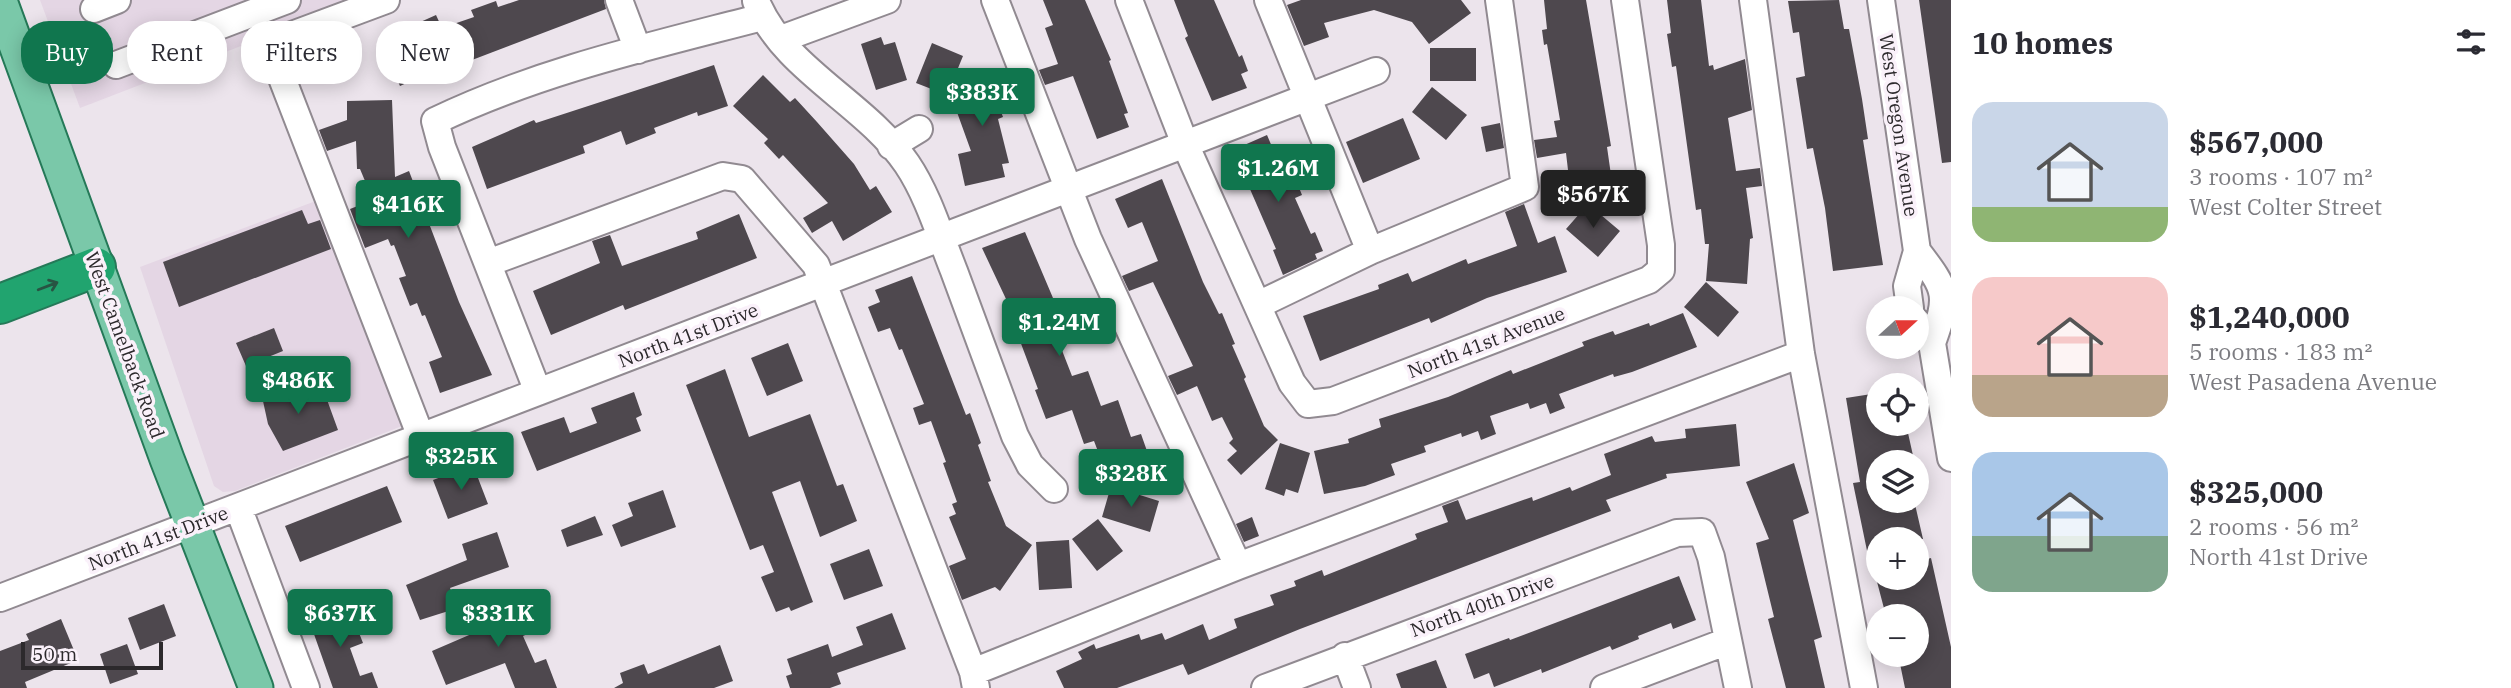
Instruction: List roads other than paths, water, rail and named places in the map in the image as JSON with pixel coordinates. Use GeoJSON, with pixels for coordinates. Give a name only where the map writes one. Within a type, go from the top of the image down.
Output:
{"type":"FeatureCollection","features":[{"type":"Feature","properties":{"kind":"highway"},"geometry":{"type":"LineString","coordinates":[[0,304],[96,267]]}},
{"type":"Feature","properties":{"kind":"main road","name":"West Camelback Road"},"geometry":{"type":"LineString","coordinates":[[0,1],[192,525],[256,688]]}},
{"type":"Feature","properties":{"kind":"street"},"geometry":{"type":"LineString","coordinates":[[116,65],[287,0]]}},
{"type":"Feature","properties":{"kind":"street"},"geometry":{"type":"LineString","coordinates":[[386,0],[292,35],[279,45],[275,60],[421,437]]}},
{"type":"Feature","properties":{"kind":"street"},"geometry":{"type":"LineString","coordinates":[[619,0],[638,51]]}},
{"type":"Feature","properties":{"kind":"street"},"geometry":{"type":"LineString","coordinates":[[782,39],[887,0]]}},
{"type":"Feature","properties":{"kind":"street"},"geometry":{"type":"LineString","coordinates":[[995,0],[1088,239],[1238,566]]}},
{"type":"Feature","properties":{"kind":"street"},"geometry":{"type":"LineString","coordinates":[[1129,0],[1185,144],[1258,305],[1370,251],[1525,187],[1499,0]]}},
{"type":"Feature","properties":{"kind":"street"},"geometry":{"type":"LineString","coordinates":[[1268,0],[1370,251]]}},
{"type":"Feature","properties":{"kind":"street","name":"North 41st Avenue"},"geometry":{"type":"LineString","coordinates":[[1258,305],[1292,383],[1308,404],[1345,396],[1649,280],[1661,270],[1661,246],[1625,0]]}},
{"type":"Feature","properties":{"kind":"street"},"geometry":{"type":"LineString","coordinates":[[1753,0],[1801,354],[1864,688]]}},
{"type":"Feature","properties":{"kind":"street","name":"West Oregon Avenue"},"geometry":{"type":"LineString","coordinates":[[1881,0],[1917,251],[1907,286],[1908,296]]}},
{"type":"Feature","properties":{"kind":"street"},"geometry":{"type":"LineString","coordinates":[[538,392],[435,121],[498,93],[585,62],[638,51],[759,8],[799,60],[907,164],[941,238],[1015,436],[1030,464],[1054,489]]}},
{"type":"Feature","properties":{"kind":"street","name":"North 41st Drive"},"geometry":{"type":"LineString","coordinates":[[0,597],[1376,71]]}},
{"type":"Feature","properties":{"kind":"street"},"geometry":{"type":"LineString","coordinates":[[891,146],[919,129]]}},
{"type":"Feature","properties":{"kind":"street"},"geometry":{"type":"LineString","coordinates":[[488,263],[723,176],[742,179],[804,248],[824,283],[974,680],[1238,566],[1801,354]]}},
{"type":"Feature","properties":{"kind":"street","name":"West Oregon Avenue"},"geometry":{"type":"LineString","coordinates":[[1917,251],[1941,283],[1945,308],[1932,343]]}},
{"type":"Feature","properties":{"kind":"street","name":"West Oregon Avenue"},"geometry":{"type":"LineString","coordinates":[[1929,339],[1932,343],[1951,458]]}},
{"type":"Feature","properties":{"kind":"street"},"geometry":{"type":"LineString","coordinates":[[238,507],[306,688]]}},
{"type":"Feature","properties":{"kind":"street","name":"North 40th Drive"},"geometry":{"type":"LineString","coordinates":[[1265,688],[1677,533],[1702,532],[1711,557],[1728,641]]}},
{"type":"Feature","properties":{"kind":"street"},"geometry":{"type":"LineString","coordinates":[[1604,688],[1728,641],[1738,688]]}},
{"type":"Feature","properties":{"kind":"street"},"geometry":{"type":"LineString","coordinates":[[1345,656],[1357,688]]}}]}
